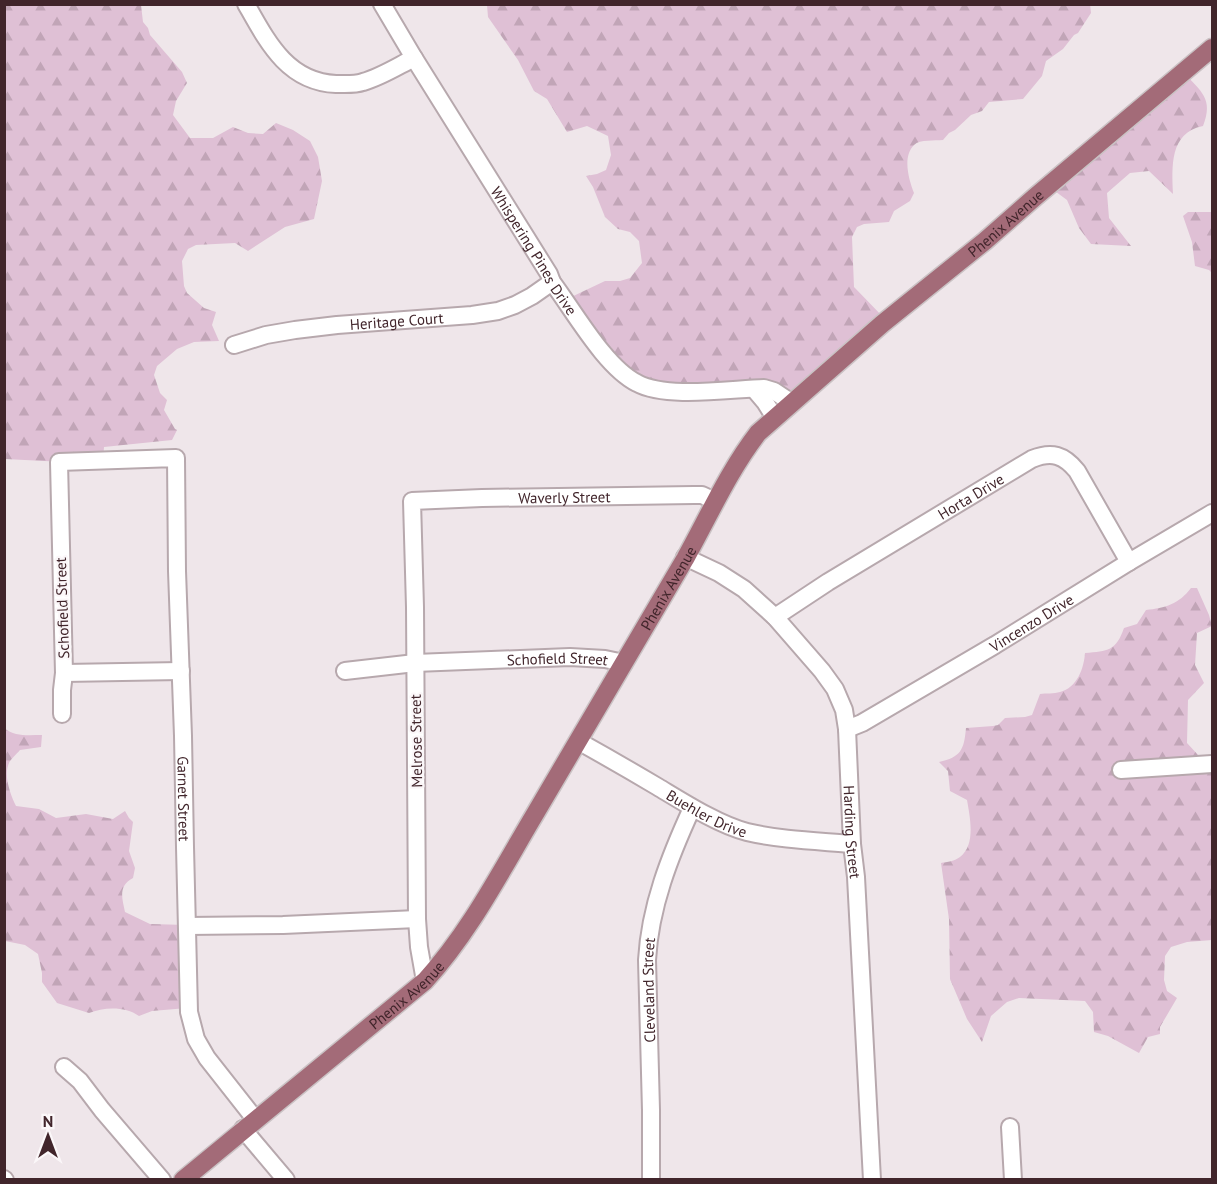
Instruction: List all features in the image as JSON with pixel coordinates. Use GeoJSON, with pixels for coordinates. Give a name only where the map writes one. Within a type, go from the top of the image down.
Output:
{"type":"FeatureCollection","features":[{"type":"Feature","properties":{"kind":"main road","name":"Phenix Avenue"},"geometry":{"type":"LineString","coordinates":[[183,1179],[425,981],[444,960],[474,916],[624,663],[685,557],[714,501],[758,433],[882,324],[985,241],[1212,48]]}},
{"type":"Feature","properties":{"kind":"street"},"geometry":{"type":"LineString","coordinates":[[246,4],[274,50],[298,72],[317,81],[330,84],[365,82],[414,58]]}},
{"type":"Feature","properties":{"kind":"street","name":"Whispering Pines Drive"},"geometry":{"type":"LineString","coordinates":[[382,4],[552,282],[606,358],[634,382],[643,386],[678,392],[764,388],[774,391],[792,403]]}},
{"type":"Feature","properties":{"kind":"street","name":"Heritage Court"},"geometry":{"type":"LineString","coordinates":[[234,345],[266,335],[296,330],[472,315],[498,310],[515,305],[552,282]]}},
{"type":"Feature","properties":{"kind":"street"},"geometry":{"type":"LineString","coordinates":[[754,388],[775,418]]}},
{"type":"Feature","properties":{"kind":"street","name":"Horta Drive"},"geometry":{"type":"LineString","coordinates":[[775,617],[828,582],[1032,459],[1043,455],[1057,455],[1068,460],[1077,471],[1129,562]]}},
{"type":"Feature","properties":{"kind":"street","name":"Schofield Street"},"geometry":{"type":"LineString","coordinates":[[176,458],[59,462],[64,674],[181,671]]}},
{"type":"Feature","properties":{"kind":"street","name":"Garnet Street"},"geometry":{"type":"LineString","coordinates":[[176,458],[189,1012],[196,1039],[207,1058],[286,1179]]}},
{"type":"Feature","properties":{"kind":"street","name":"Waverly Street"},"geometry":{"type":"LineString","coordinates":[[412,501],[702,495],[714,501]]}},
{"type":"Feature","properties":{"kind":"street","name":"Melrose Street"},"geometry":{"type":"LineString","coordinates":[[412,501],[417,919],[418,947],[425,981]]}},
{"type":"Feature","properties":{"kind":"street","name":"Vincenzo Drive"},"geometry":{"type":"LineString","coordinates":[[847,729],[862,723],[994,645],[1212,513]]}},
{"type":"Feature","properties":{"kind":"street","name":"Harding Street"},"geometry":{"type":"LineString","coordinates":[[685,557],[719,573],[744,589],[775,617],[822,671],[835,689],[843,710],[847,729],[872,1179]]}},
{"type":"Feature","properties":{"kind":"street","name":"Schofield Street"},"geometry":{"type":"LineString","coordinates":[[345,671],[415,663],[570,657],[605,658],[624,663]]}},
{"type":"Feature","properties":{"kind":"street"},"geometry":{"type":"LineString","coordinates":[[62,714],[64,674]]}},
{"type":"Feature","properties":{"kind":"street","name":"Buehler Drive"},"geometry":{"type":"LineString","coordinates":[[578,741],[692,808],[731,827],[746,832],[794,839],[852,844]]}},
{"type":"Feature","properties":{"kind":"street"},"geometry":{"type":"LineString","coordinates":[[1121,770],[1212,764]]}},
{"type":"Feature","properties":{"kind":"street","name":"Cleveland Street"},"geometry":{"type":"LineString","coordinates":[[651,1179],[647,960],[649,939],[652,915],[663,880],[692,808]]}},
{"type":"Feature","properties":{"kind":"street"},"geometry":{"type":"LineString","coordinates":[[187,926],[283,925],[417,919]]}},
{"type":"Feature","properties":{"kind":"street"},"geometry":{"type":"LineString","coordinates":[[64,1067],[80,1081],[108,1118],[162,1179]]}},
{"type":"Feature","properties":{"kind":"street"},"geometry":{"type":"LineString","coordinates":[[1010,1127],[1013,1179]]}},
{"type":"Feature","properties":{"kind":"green space"},"geometry":{"type":"Polygon","coordinates":[[[1090,4],[1091,13],[1078,33],[1063,49],[1046,61],[1042,76],[1023,99],[989,102],[982,111],[971,115],[943,140],[917,143],[910,150],[907,162],[914,193],[910,201],[894,211],[889,222],[864,224],[857,227],[852,237],[854,287],[886,320],[795,400],[633,383],[567,299],[605,281],[630,278],[642,263],[639,241],[630,232],[618,229],[605,217],[586,176],[606,170],[611,155],[608,136],[587,126],[567,132],[547,99],[534,91],[518,60],[488,17],[487,5],[1090,4]]]}},
{"type":"Feature","properties":{"kind":"green space"},"geometry":{"type":"Polygon","coordinates":[[[5,5],[141,5],[143,22],[150,35],[182,72],[187,83],[176,101],[173,115],[190,138],[213,138],[233,127],[248,133],[263,134],[276,123],[310,141],[318,157],[322,181],[314,219],[285,227],[248,251],[235,243],[196,245],[188,249],[182,261],[184,286],[187,293],[204,308],[216,312],[212,325],[219,341],[194,342],[177,349],[157,366],[154,375],[160,393],[167,400],[164,410],[177,430],[172,440],[104,447],[103,460],[64,462],[5,459],[5,5]]]}},
{"type":"Feature","properties":{"kind":"green space"},"geometry":{"type":"Polygon","coordinates":[[[1183,72],[1204,96],[1207,109],[1203,126],[1192,130],[1178,143],[1173,162],[1173,194],[1149,171],[1130,173],[1107,193],[1109,218],[1131,246],[1091,244],[1079,228],[1067,200],[1048,186],[1183,72]]]}},
{"type":"Feature","properties":{"kind":"green space"},"geometry":{"type":"Polygon","coordinates":[[[1188,212],[1212,212],[1212,273],[1195,266],[1192,242],[1183,216],[1188,212]]]}},
{"type":"Feature","properties":{"kind":"green space"},"geometry":{"type":"Polygon","coordinates":[[[1191,588],[1197,588],[1212,626],[1197,633],[1195,665],[1204,683],[1188,700],[1187,743],[1212,770],[1212,940],[1187,942],[1171,947],[1165,956],[1164,980],[1167,991],[1177,998],[1160,1027],[1160,1034],[1148,1037],[1139,1053],[1108,1036],[1094,1032],[1093,1012],[1085,1001],[1019,998],[1007,1002],[991,1016],[982,1042],[967,1019],[950,979],[949,919],[941,863],[956,859],[965,852],[971,830],[967,800],[950,791],[948,771],[939,762],[957,755],[964,742],[966,728],[993,726],[998,725],[1005,718],[1032,715],[1040,694],[1066,690],[1075,682],[1081,671],[1085,653],[1110,648],[1118,641],[1124,628],[1137,624],[1146,610],[1171,604],[1182,598],[1191,588]]]}},
{"type":"Feature","properties":{"kind":"green space"},"geometry":{"type":"Polygon","coordinates":[[[4,728],[17,734],[42,735],[41,747],[20,750],[9,764],[7,781],[16,806],[39,809],[56,818],[86,814],[113,819],[125,811],[133,822],[129,851],[135,868],[133,878],[123,889],[125,912],[150,924],[187,925],[187,1008],[152,1011],[139,1016],[127,1010],[114,1008],[89,1013],[57,1003],[42,982],[38,954],[25,945],[5,941],[4,728]]]}}]}
